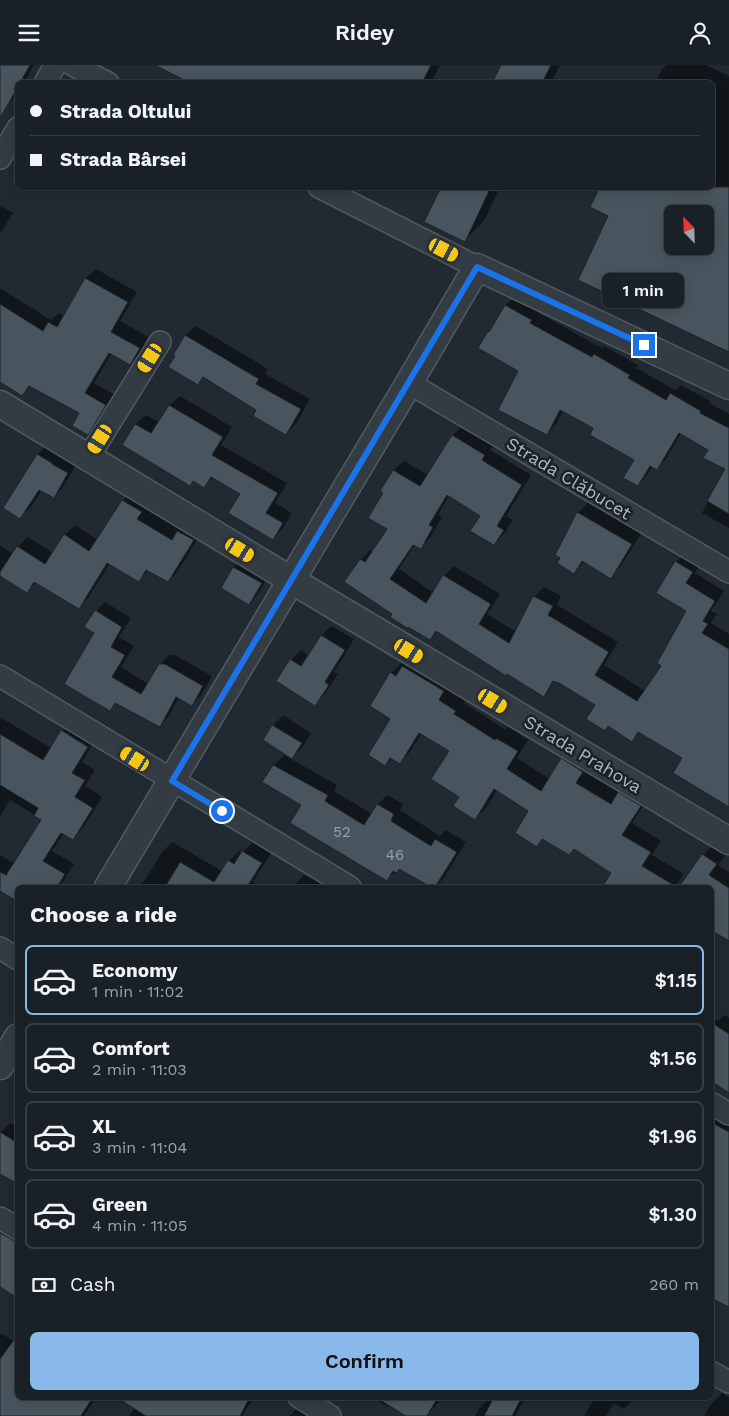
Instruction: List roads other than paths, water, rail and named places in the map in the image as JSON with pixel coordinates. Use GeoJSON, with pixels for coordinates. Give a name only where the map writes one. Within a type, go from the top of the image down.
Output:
{"type":"FeatureCollection","features":[{"type":"Feature","properties":{"kind":"street"},"geometry":{"type":"LineString","coordinates":[[47,80],[55,65]]}},
{"type":"Feature","properties":{"kind":"street"},"geometry":{"type":"LineString","coordinates":[[73,65],[102,80]]}},
{"type":"Feature","properties":{"kind":"street"},"geometry":{"type":"LineString","coordinates":[[0,158],[15,133]]}},
{"type":"Feature","properties":{"kind":"street"},"geometry":{"type":"LineString","coordinates":[[325,190],[477,267],[729,386]]}},
{"type":"Feature","properties":{"kind":"street"},"geometry":{"type":"LineString","coordinates":[[109,885],[477,267]]}},
{"type":"Feature","properties":{"kind":"street"},"geometry":{"type":"LineString","coordinates":[[88,458],[160,342]]}},
{"type":"Feature","properties":{"kind":"street","name":"Strada Clăbucet"},"geometry":{"type":"LineString","coordinates":[[409,383],[729,572]]}},
{"type":"Feature","properties":{"kind":"street","name":"Strada Prahova"},"geometry":{"type":"LineString","coordinates":[[0,404],[291,581],[729,841]]}},
{"type":"Feature","properties":{"kind":"street"},"geometry":{"type":"LineString","coordinates":[[0,676],[347,885]]}},
{"type":"Feature","properties":{"kind":"street"},"geometry":{"type":"LineString","coordinates":[[0,948],[15,957]]}},
{"type":"Feature","properties":{"kind":"street"},"geometry":{"type":"LineString","coordinates":[[0,1066],[15,1042]]}},
{"type":"Feature","properties":{"kind":"street"},"geometry":{"type":"LineString","coordinates":[[714,1105],[729,1114]]}},
{"type":"Feature","properties":{"kind":"street"},"geometry":{"type":"LineString","coordinates":[[0,1218],[15,1227]]}},
{"type":"Feature","properties":{"kind":"street"},"geometry":{"type":"LineString","coordinates":[[714,1374],[729,1383]]}},
{"type":"Feature","properties":{"kind":"street"},"geometry":{"type":"LineString","coordinates":[[304,1400],[330,1416]]}}]}
